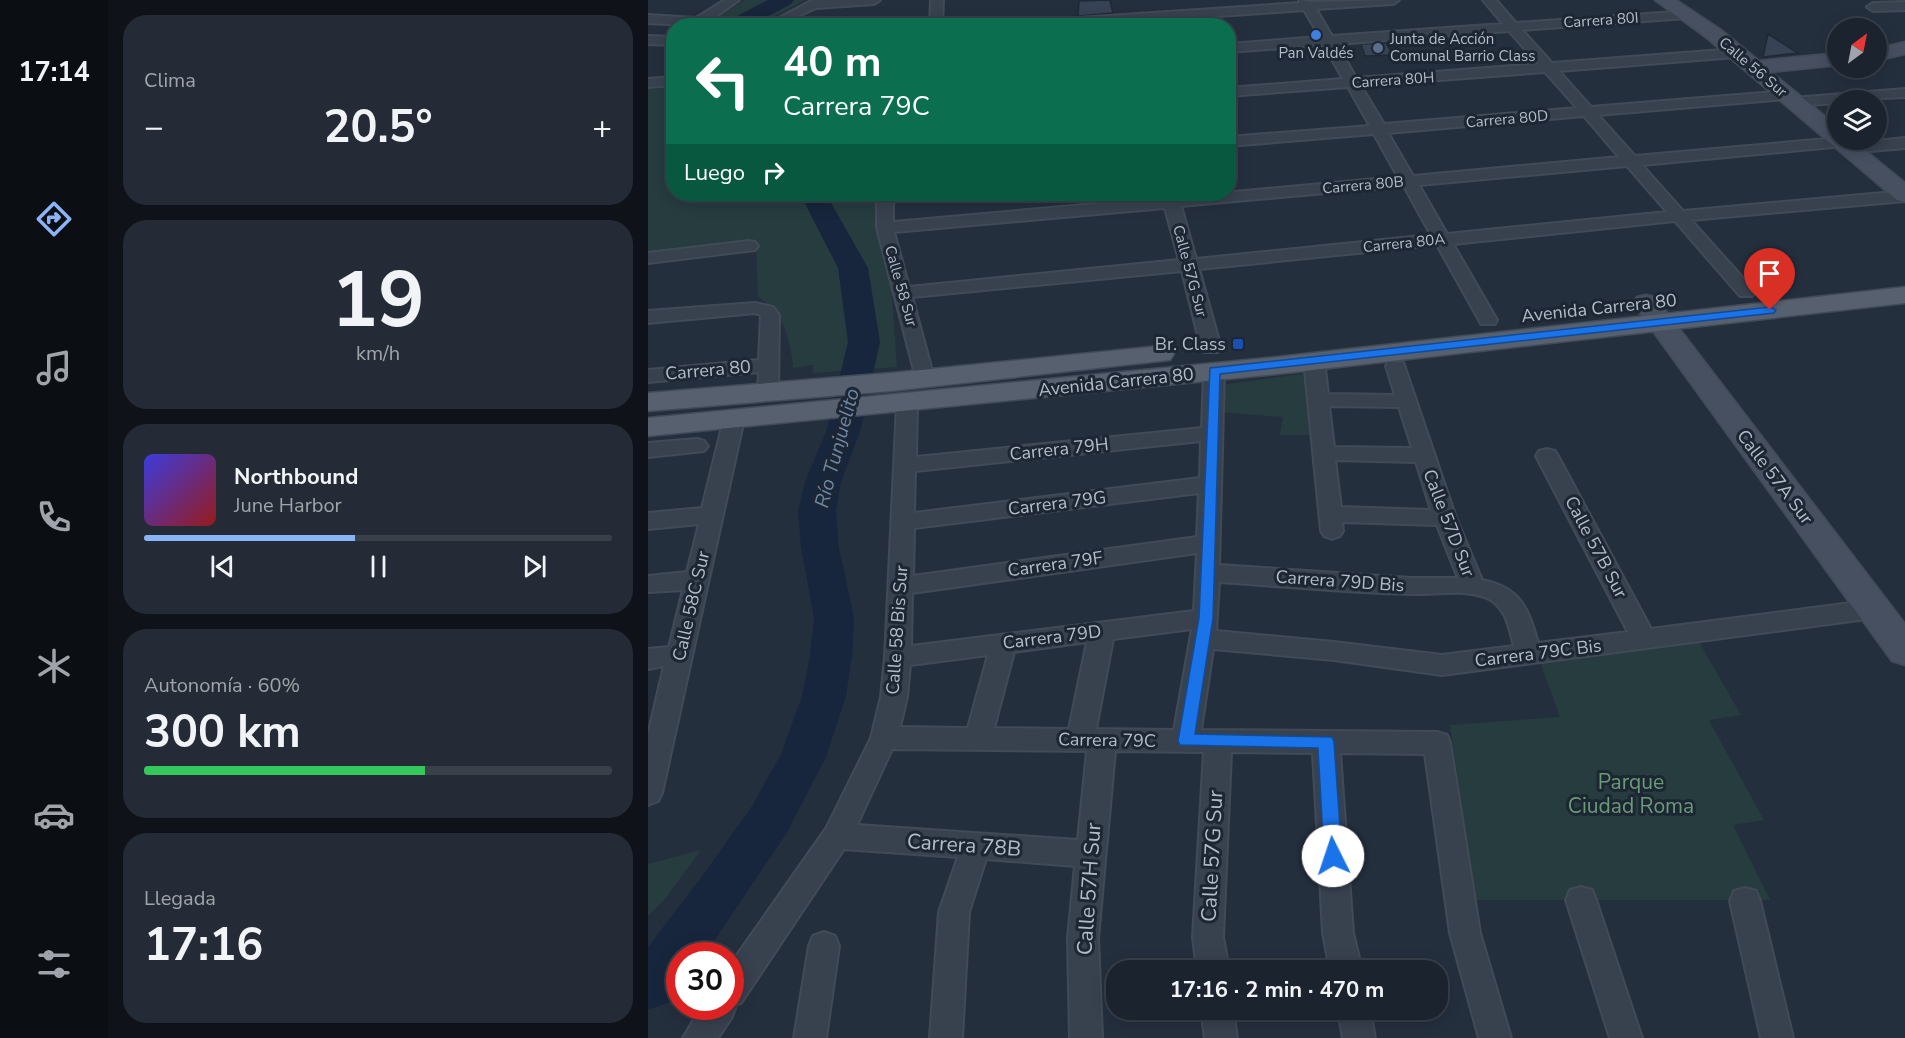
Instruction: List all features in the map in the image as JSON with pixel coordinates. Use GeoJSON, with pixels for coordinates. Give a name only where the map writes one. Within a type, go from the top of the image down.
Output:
{"type":"FeatureCollection","features":[{"type":"Feature","properties":{"kind":"main road","name":"Avenida Carrera 80"},"geometry":{"type":"LineString","coordinates":[[896,397],[924,378],[1213,360],[1314,360],[1653,313],[1746,292],[1905,275]]}},
{"type":"Feature","properties":{"kind":"main road","name":"Avenida Carrera 80"},"geometry":{"type":"LineString","coordinates":[[648,427],[734,419],[806,401],[896,397],[1213,360],[1488,320],[1653,313],[1905,295]]}},
{"type":"Feature","properties":{"kind":"main road","name":"Avenida Carrera 80"},"geometry":{"type":"LineString","coordinates":[[648,402],[768,379],[806,401]]}},
{"type":"Feature","properties":{"kind":"street"},"geometry":{"type":"LineString","coordinates":[[785,18],[813,4],[874,0]]}},
{"type":"Feature","properties":{"kind":"street"},"geometry":{"type":"LineString","coordinates":[[936,18],[937,0]]}},
{"type":"Feature","properties":{"kind":"street"},"geometry":{"type":"LineString","coordinates":[[1124,18],[1306,3],[1393,0]]}},
{"type":"Feature","properties":{"kind":"street"},"geometry":{"type":"LineString","coordinates":[[1489,0],[1746,292]]}},
{"type":"Feature","properties":{"kind":"street","name":"Calle 56 Sur"},"geometry":{"type":"LineString","coordinates":[[1664,0],[1736,53],[1827,129]]}},
{"type":"Feature","properties":{"kind":"street"},"geometry":{"type":"LineString","coordinates":[[711,1],[731,1]]}},
{"type":"Feature","properties":{"kind":"street"},"geometry":{"type":"LineString","coordinates":[[704,18],[731,1]]}},
{"type":"Feature","properties":{"kind":"street"},"geometry":{"type":"LineString","coordinates":[[1306,3],[1488,320]]}},
{"type":"Feature","properties":{"kind":"street"},"geometry":{"type":"LineString","coordinates":[[1873,7],[1905,6]]}},
{"type":"Feature","properties":{"kind":"street","name":"Carrera 80I"},"geometry":{"type":"LineString","coordinates":[[1236,47],[1686,14]]}},
{"type":"Feature","properties":{"kind":"street"},"geometry":{"type":"LineString","coordinates":[[648,19],[666,21]]}},
{"type":"Feature","properties":{"kind":"street"},"geometry":{"type":"LineString","coordinates":[[648,40],[666,41]]}},
{"type":"Feature","properties":{"kind":"street"},"geometry":{"type":"LineString","coordinates":[[1887,52],[1905,48]]}},
{"type":"Feature","properties":{"kind":"street","name":"Carrera 80H"},"geometry":{"type":"LineString","coordinates":[[1236,92],[1736,53]]}},
{"type":"Feature","properties":{"kind":"street"},"geometry":{"type":"LineString","coordinates":[[1753,68],[1827,60]]}},
{"type":"Feature","properties":{"kind":"street"},"geometry":{"type":"LineString","coordinates":[[648,75],[666,74]]}},
{"type":"Feature","properties":{"kind":"street"},"geometry":{"type":"LineString","coordinates":[[648,83],[666,82]]}},
{"type":"Feature","properties":{"kind":"street","name":"Carrera 80D"},"geometry":{"type":"LineString","coordinates":[[1236,141],[1588,112],[1790,98],[1905,93]]}},
{"type":"Feature","properties":{"kind":"street","name":"Carrera 80B"},"geometry":{"type":"LineString","coordinates":[[1236,193],[1408,181],[1827,143]]}},
{"type":"Feature","properties":{"kind":"street","name":"Carrera 80B"},"geometry":{"type":"LineString","coordinates":[[1887,143],[1905,144]]}},
{"type":"Feature","properties":{"kind":"street","name":"Calle 56 Sur"},"geometry":{"type":"LineString","coordinates":[[1851,150],[1905,196]]}},
{"type":"Feature","properties":{"kind":"street","name":"Carrera 80A"},"geometry":{"type":"LineString","coordinates":[[903,293],[1679,216],[1905,196]]}},
{"type":"Feature","properties":{"kind":"street","name":"Calle 58 Sur"},"geometry":{"type":"LineString","coordinates":[[886,201],[885,228],[893,266],[903,293],[924,378]]}},
{"type":"Feature","properties":{"kind":"street","name":"Carrera 80B"},"geometry":{"type":"LineString","coordinates":[[885,228],[1142,201]]}},
{"type":"Feature","properties":{"kind":"street","name":"Calle 57G Sur"},"geometry":{"type":"LineString","coordinates":[[1172,201],[1213,360],[1208,573],[1204,628],[1186,741]]}},
{"type":"Feature","properties":{"kind":"street"},"geometry":{"type":"LineString","coordinates":[[648,258],[749,246]]}},
{"type":"Feature","properties":{"kind":"street"},"geometry":{"type":"LineString","coordinates":[[648,317],[762,309],[770,315],[768,379]]}},
{"type":"Feature","properties":{"kind":"street","name":"Calle 57A Sur"},"geometry":{"type":"LineString","coordinates":[[1653,313],[1905,651]]}},
{"type":"Feature","properties":{"kind":"street"},"geometry":{"type":"LineString","coordinates":[[1314,360],[1332,522],[1445,518]]}},
{"type":"Feature","properties":{"kind":"street","name":"Calle 57D Sur"},"geometry":{"type":"LineString","coordinates":[[1396,366],[1445,518],[1473,586],[1501,594],[1510,601],[1529,654]]}},
{"type":"Feature","properties":{"kind":"street","name":"Carrera 80"},"geometry":{"type":"LineString","coordinates":[[648,376],[768,379]]}},
{"type":"Feature","properties":{"kind":"street","name":"Calle 58 Bis Sur"},"geometry":{"type":"LineString","coordinates":[[744,972],[837,836],[884,738],[894,697],[901,586],[905,465],[896,397]]}},
{"type":"Feature","properties":{"kind":"street"},"geometry":{"type":"LineString","coordinates":[[1319,400],[1406,401]]}},
{"type":"Feature","properties":{"kind":"street","name":"Calle 58C Sur"},"geometry":{"type":"LineString","coordinates":[[648,793],[653,747],[680,655],[734,419]]}},
{"type":"Feature","properties":{"kind":"street","name":"Carrera 79H"},"geometry":{"type":"LineString","coordinates":[[905,465],[1213,433]]}},
{"type":"Feature","properties":{"kind":"street"},"geometry":{"type":"LineString","coordinates":[[648,450],[697,446]]}},
{"type":"Feature","properties":{"kind":"street"},"geometry":{"type":"LineString","coordinates":[[1324,453],[1423,455]]}},
{"type":"Feature","properties":{"kind":"street","name":"Calle 57B Sur"},"geometry":{"type":"LineString","coordinates":[[1548,456],[1644,639]]}},
{"type":"Feature","properties":{"kind":"street","name":"Carrera 79G"},"geometry":{"type":"LineString","coordinates":[[903,522],[1211,484]]}},
{"type":"Feature","properties":{"kind":"street"},"geometry":{"type":"LineString","coordinates":[[648,520],[712,515]]}},
{"type":"Feature","properties":{"kind":"street","name":"Carrera 79F"},"geometry":{"type":"LineString","coordinates":[[901,586],[1209,543]]}},
{"type":"Feature","properties":{"kind":"street","name":"Carrera 79D Bis"},"geometry":{"type":"LineString","coordinates":[[1208,573],[1411,586],[1473,586]]}},
{"type":"Feature","properties":{"kind":"street"},"geometry":{"type":"LineString","coordinates":[[648,584],[697,580]]}},
{"type":"Feature","properties":{"kind":"street","name":"Carrera 79C Bis"},"geometry":{"type":"LineString","coordinates":[[1204,628],[1334,651],[1442,665],[1874,609]]}},
{"type":"Feature","properties":{"kind":"street","name":"Carrera 79D"},"geometry":{"type":"LineString","coordinates":[[898,657],[1102,631],[1204,628]]}},
{"type":"Feature","properties":{"kind":"street","name":"Calle 57H Sur"},"geometry":{"type":"LineString","coordinates":[[1086,1038],[1083,938],[1091,854],[1091,740],[1102,631]]}},
{"type":"Feature","properties":{"kind":"street"},"geometry":{"type":"LineString","coordinates":[[978,739],[1004,644]]}},
{"type":"Feature","properties":{"kind":"street"},"geometry":{"type":"LineString","coordinates":[[648,658],[680,655]]}},
{"type":"Feature","properties":{"kind":"street","name":"Carrera 79C"},"geometry":{"type":"LineString","coordinates":[[884,738],[1437,742],[1465,933],[1495,1038]]}},
{"type":"Feature","properties":{"kind":"street","name":"Calle 57G Sur"},"geometry":{"type":"LineString","coordinates":[[1211,960],[1208,937],[1218,741]]}},
{"type":"Feature","properties":{"kind":"street"},"geometry":{"type":"LineString","coordinates":[[1326,742],[1338,933],[1344,960]]}},
{"type":"Feature","properties":{"kind":"street","name":"Carrera 78B"},"geometry":{"type":"LineString","coordinates":[[837,836],[1091,854]]}},
{"type":"Feature","properties":{"kind":"street"},"geometry":{"type":"LineString","coordinates":[[946,1038],[954,912],[976,846]]}},
{"type":"Feature","properties":{"kind":"street"},"geometry":{"type":"LineString","coordinates":[[1581,900],[1626,1038]]}},
{"type":"Feature","properties":{"kind":"street"},"geometry":{"type":"LineString","coordinates":[[1745,901],[1777,1038]]}},
{"type":"Feature","properties":{"kind":"street"},"geometry":{"type":"LineString","coordinates":[[810,1038],[824,946]]}},
{"type":"Feature","properties":{"kind":"street"},"geometry":{"type":"LineString","coordinates":[[699,1038],[711,1020]]}},
{"type":"Feature","properties":{"kind":"street"},"geometry":{"type":"LineString","coordinates":[[1218,1020],[1221,1038]]}},
{"type":"Feature","properties":{"kind":"street"},"geometry":{"type":"LineString","coordinates":[[1355,1020],[1359,1038]]}},
{"type":"Feature","properties":{"kind":"green space"},"geometry":{"type":"Polygon","coordinates":[[[745,0],[805,0],[771,18],[716,18],[745,0]]]}},
{"type":"Feature","properties":{"kind":"green space"},"geometry":{"type":"Polygon","coordinates":[[[666,87],[666,201],[875,201],[878,230],[890,266],[897,367],[813,373],[813,365],[793,368],[788,337],[780,319],[767,303],[758,297],[756,241],[648,254],[648,89],[666,87]]]}},
{"type":"Feature","properties":{"kind":"green space"},"geometry":{"type":"Polygon","coordinates":[[[1308,373],[1314,435],[1280,435],[1283,417],[1219,412],[1221,385],[1308,373]]]}},
{"type":"Feature","properties":{"kind":"green space","name":"Parque Ciudad Roma"},"geometry":{"type":"Polygon","coordinates":[[[1698,640],[1741,715],[1709,720],[1764,820],[1733,825],[1770,900],[1475,900],[1450,725],[1560,717],[1540,662],[1698,640]]]}},
{"type":"Feature","properties":{"kind":"green space"},"geometry":{"type":"Polygon","coordinates":[[[701,850],[664,900],[648,916],[648,864],[701,850]]]}},
{"type":"Feature","properties":{"kind":"building"},"geometry":{"type":"Polygon","coordinates":[[[1110,0],[1113,13],[1078,16],[1079,1],[1110,0]]]}},
{"type":"Feature","properties":{"kind":"building"},"geometry":{"type":"Polygon","coordinates":[[[1768,34],[1798,53],[1763,57],[1768,34]]]}},
{"type":"Feature","properties":{"kind":"building"},"geometry":{"type":"Polygon","coordinates":[[[1386,43],[1393,55],[1365,56],[1361,44],[1386,43]]]}},
{"type":"Feature","properties":{"kind":"waterway","name":"Río Tunjuelito"},"geometry":{"type":"LineString","coordinates":[[749,18],[784,0]]}},
{"type":"Feature","properties":{"kind":"waterway","name":"Río Tunjuelito"},"geometry":{"type":"LineString","coordinates":[[648,985],[664,968],[721,891],[769,820],[803,757],[824,696],[831,656],[834,618],[820,547],[817,511],[823,482],[843,432],[864,342],[853,268],[817,201]]}},
{"type":"Feature","properties":{"kind":"place","name":"Pan Valdés"},"geometry":{"type":"Point","coordinates":[1316,35]}},
{"type":"Feature","properties":{"kind":"place","name":"Junta de Acción Comunal Barrio Class"},"geometry":{"type":"Point","coordinates":[1378,48]}},
{"type":"Feature","properties":{"kind":"place","name":"Br. Class"},"geometry":{"type":"Point","coordinates":[1238,344]}},
{"type":"Feature","properties":{"kind":"route"},"geometry":{"type":"LineString","coordinates":[[1333,856],[1326,742],[1186,741],[1206,618],[1214,371],[1661,324],[1770,310]]}}]}
